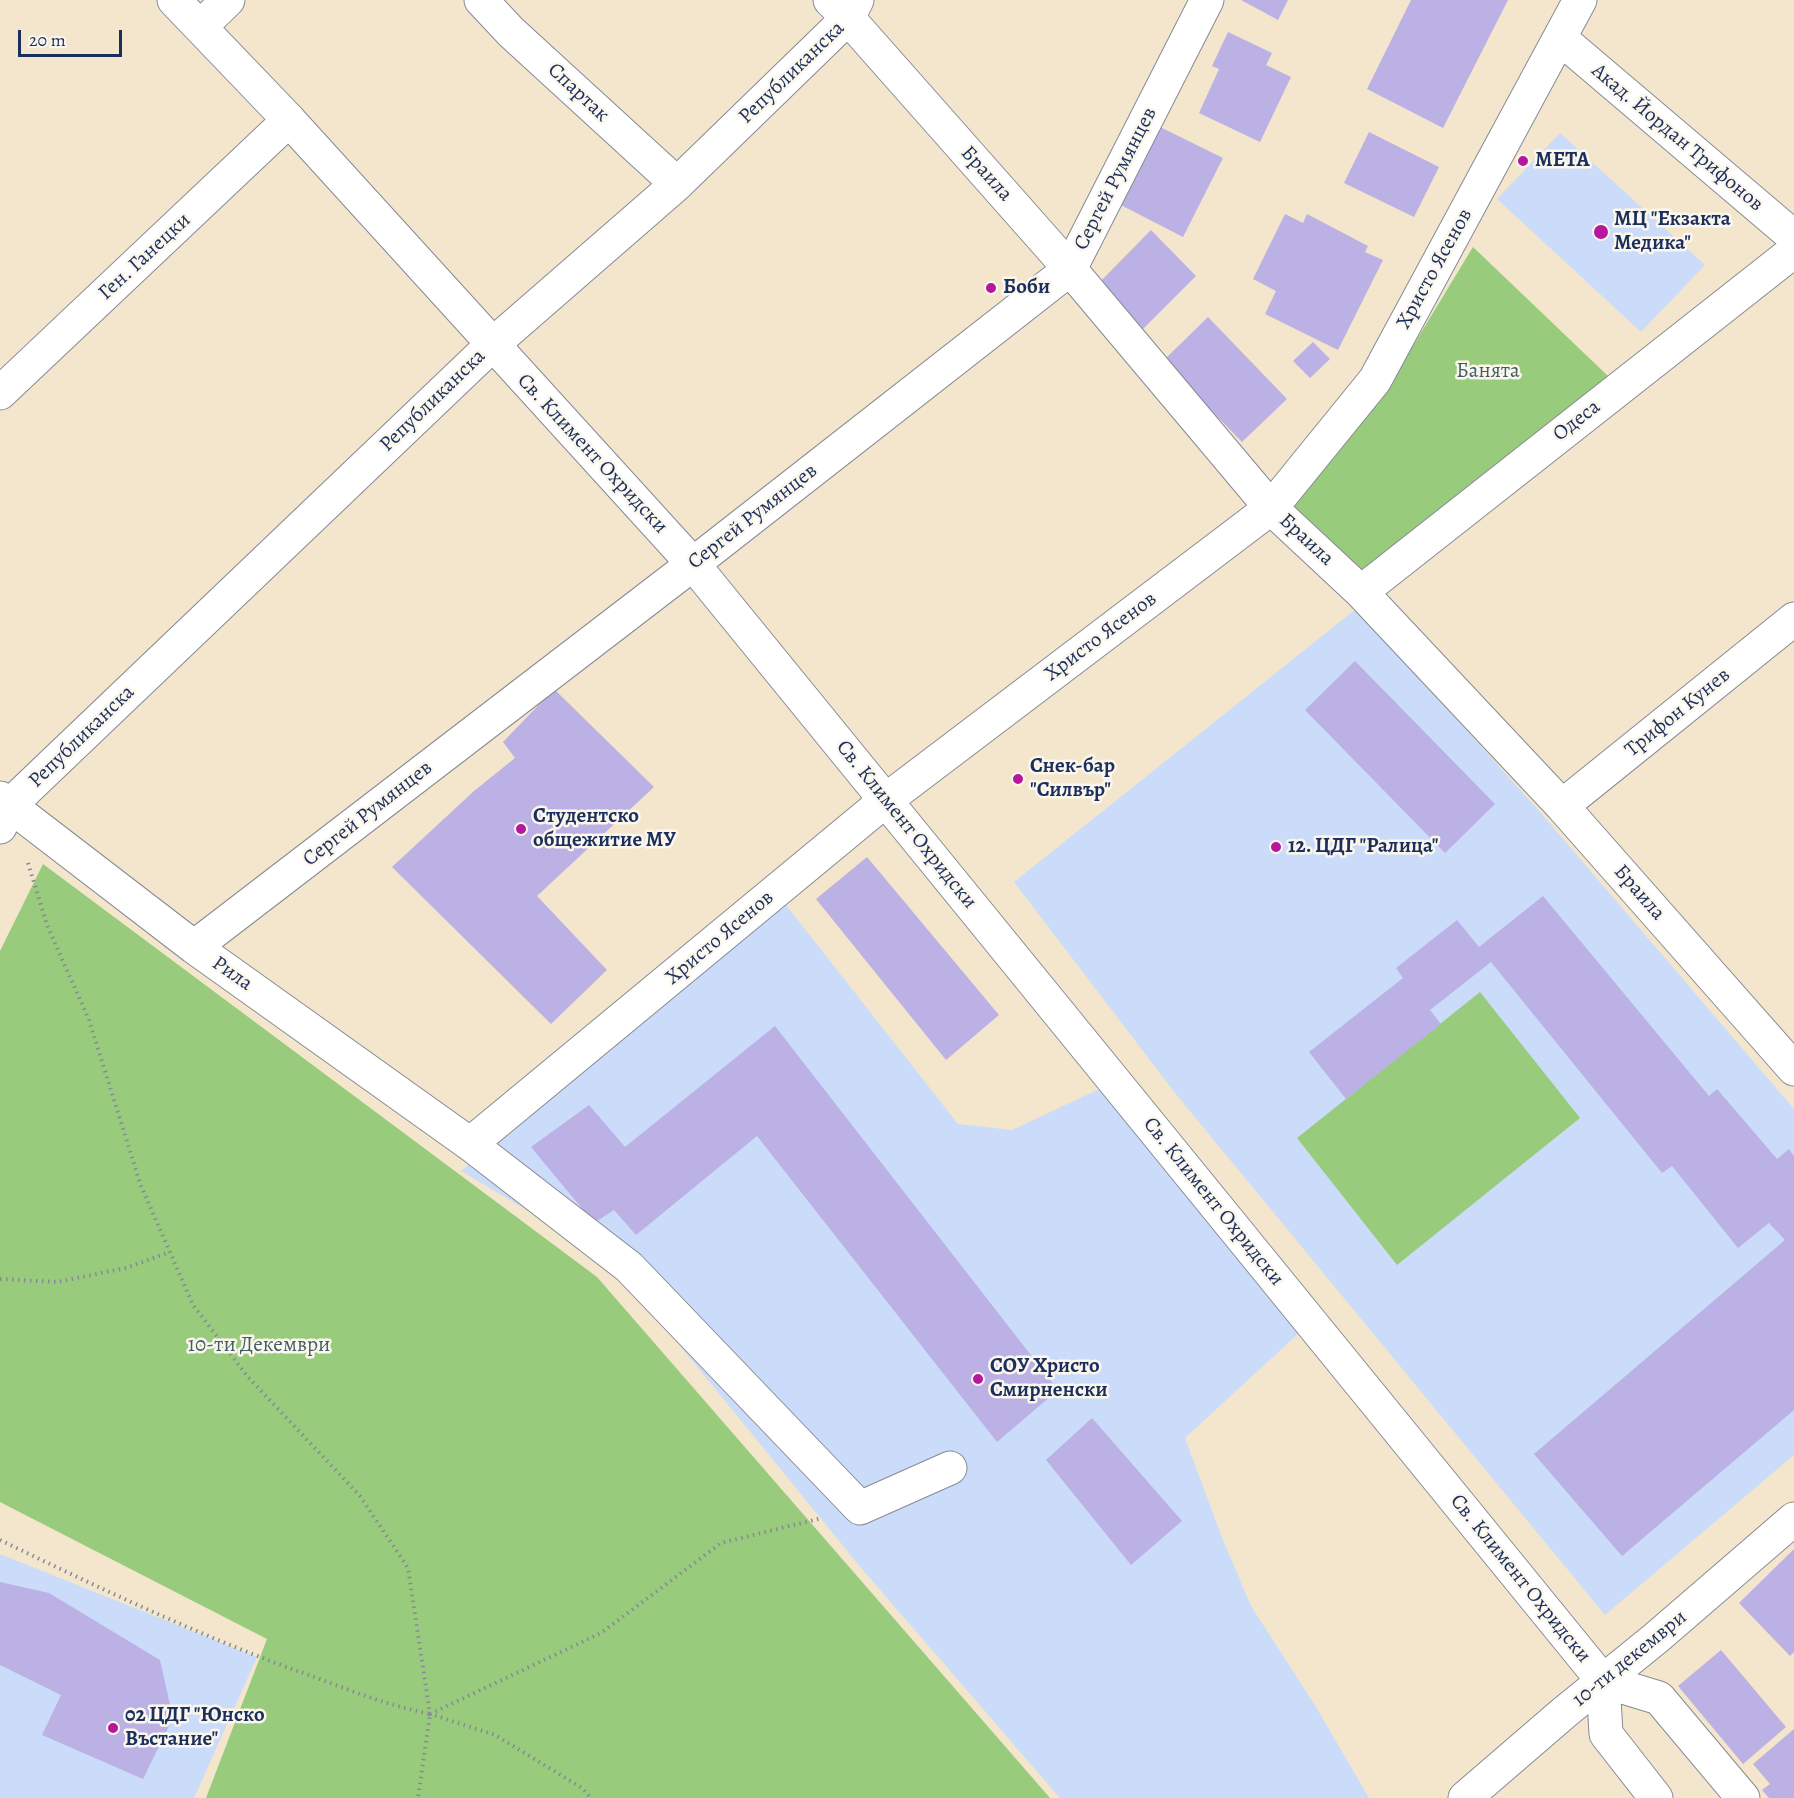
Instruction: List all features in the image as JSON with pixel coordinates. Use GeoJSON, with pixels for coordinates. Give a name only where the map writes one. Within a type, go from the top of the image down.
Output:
{"type":"FeatureCollection","features":[{"type":"Feature","properties":{"kind":"street","name":"Св. Климент Охридски"},"geometry":{"type":"LineString","coordinates":[[174,0],[289,120],[693,564],[1603,1681],[1659,1698],[1743,1798]]}},
{"type":"Feature","properties":{"kind":"street"},"geometry":{"type":"LineString","coordinates":[[201,26],[228,0]]}},
{"type":"Feature","properties":{"kind":"street","name":"Спартак"},"geometry":{"type":"LineString","coordinates":[[481,0],[511,32],[677,184]]}},
{"type":"Feature","properties":{"kind":"street","name":"Сергей Румянцев"},"geometry":{"type":"LineString","coordinates":[[194,947],[693,564],[1070,269],[1207,0]]}},
{"type":"Feature","properties":{"kind":"street","name":"Христо Ясенов"},"geometry":{"type":"LineString","coordinates":[[470,1144],[886,800],[1271,508],[1375,380],[1580,0]]}},
{"type":"Feature","properties":{"kind":"street","name":"Републиканска"},"geometry":{"type":"LineString","coordinates":[[3,810],[492,345],[677,184],[845,6]]}},
{"type":"Feature","properties":{"kind":"street","name":"Браила"},"geometry":{"type":"LineString","coordinates":[[845,6],[1271,508],[1361,591],[1562,806],[1794,1069]]}},
{"type":"Feature","properties":{"kind":"street","name":"Акад. Йордан Трифонов"},"geometry":{"type":"LineString","coordinates":[[1561,39],[1794,237]]}},
{"type":"Feature","properties":{"kind":"street","name":"Ген. Ганецки"},"geometry":{"type":"LineString","coordinates":[[0,393],[289,120]]}},
{"type":"Feature","properties":{"kind":"street","name":"Одеса"},"geometry":{"type":"LineString","coordinates":[[1361,591],[1794,251]]}},
{"type":"Feature","properties":{"kind":"street","name":"Трифон Кунев"},"geometry":{"type":"LineString","coordinates":[[1562,806],[1794,619]]}},
{"type":"Feature","properties":{"kind":"street","name":"Рила"},"geometry":{"type":"LineString","coordinates":[[3,810],[470,1144],[629,1267],[860,1508]]}},
{"type":"Feature","properties":{"kind":"street"},"geometry":{"type":"LineString","coordinates":[[860,1508],[950,1468]]}},
{"type":"Feature","properties":{"kind":"street","name":"10-ти декември"},"geometry":{"type":"LineString","coordinates":[[1465,1798],[1794,1519]]}},
{"type":"Feature","properties":{"kind":"street","name":"Св. Климент Охридски"},"geometry":{"type":"LineString","coordinates":[[1603,1681],[1606,1734],[1656,1798]]}},
{"type":"Feature","properties":{"kind":"path"},"geometry":{"type":"LineString","coordinates":[[27,859],[47,925],[89,1020],[141,1186],[193,1305],[249,1377],[360,1496],[408,1568],[430,1714],[418,1798]]}},
{"type":"Feature","properties":{"kind":"path"},"geometry":{"type":"LineString","coordinates":[[0,1279],[57,1282],[126,1268],[170,1252]]}},
{"type":"Feature","properties":{"kind":"path"},"geometry":{"type":"LineString","coordinates":[[430,1714],[601,1633],[721,1543],[860,1508]]}},
{"type":"Feature","properties":{"kind":"path"},"geometry":{"type":"LineString","coordinates":[[0,1540],[257,1657],[399,1707],[430,1714],[495,1735],[582,1788],[591,1798]]}},
{"type":"Feature","properties":{"kind":"shaded area","name":"МЦ \"Екзакта Медика\""},"geometry":{"type":"Polygon","coordinates":[[[1560,133],[1705,265],[1641,332],[1497,199],[1560,133]]]}},
{"type":"Feature","properties":{"kind":"shaded area"},"geometry":{"type":"Polygon","coordinates":[[[1357,608],[1540,812],[1794,1109],[1794,1455],[1605,1615],[1175,1093],[1014,882],[1357,608]]]}},
{"type":"Feature","properties":{"kind":"shaded area","name":"СОУ Христо Смирненски"},"geometry":{"type":"Polygon","coordinates":[[[786,905],[958,1124],[1012,1130],[1125,1077],[1312,1321],[1185,1438],[1223,1540],[1251,1606],[1316,1707],[1369,1798],[1060,1798],[862,1569],[641,1298],[545,1221],[461,1171],[786,905]]]}},
{"type":"Feature","properties":{"kind":"shaded area","name":"02 ЦДГ \"Юнско Въстание\""},"geometry":{"type":"Polygon","coordinates":[[[0,1554],[257,1657],[194,1798],[0,1798],[0,1554]]]}},
{"type":"Feature","properties":{"kind":"green space","name":"Банята"},"geometry":{"type":"Polygon","coordinates":[[[1473,247],[1608,376],[1361,578],[1290,508],[1391,382],[1473,247]]]}},
{"type":"Feature","properties":{"kind":"green space","name":"10-ти Декември"},"geometry":{"type":"Polygon","coordinates":[[[43,864],[597,1277],[1050,1798],[206,1798],[267,1639],[0,1502],[0,951],[43,864]]]}},
{"type":"Feature","properties":{"kind":"green space"},"geometry":{"type":"Polygon","coordinates":[[[1480,992],[1580,1118],[1397,1265],[1297,1138],[1480,992]]]}},
{"type":"Feature","properties":{"kind":"building"},"geometry":{"type":"Polygon","coordinates":[[[1241,0],[1288,0],[1278,20],[1241,0]]]}},
{"type":"Feature","properties":{"kind":"building"},"geometry":{"type":"Polygon","coordinates":[[[1411,0],[1508,0],[1443,128],[1367,89],[1411,0]]]}},
{"type":"Feature","properties":{"kind":"building"},"geometry":{"type":"Polygon","coordinates":[[[1228,32],[1272,53],[1266,65],[1291,77],[1260,142],[1199,113],[1219,69],[1212,66],[1228,32]]]}},
{"type":"Feature","properties":{"kind":"building"},"geometry":{"type":"Polygon","coordinates":[[[1154,124],[1223,158],[1183,237],[1115,202],[1154,124]]]}},
{"type":"Feature","properties":{"kind":"building"},"geometry":{"type":"Polygon","coordinates":[[[1369,132],[1439,167],[1414,217],[1344,183],[1369,132]]]}},
{"type":"Feature","properties":{"kind":"building"},"geometry":{"type":"Polygon","coordinates":[[[1285,214],[1303,223],[1307,214],[1368,246],[1365,252],[1383,260],[1338,350],[1265,314],[1276,291],[1253,279],[1285,214]]]}},
{"type":"Feature","properties":{"kind":"building"},"geometry":{"type":"Polygon","coordinates":[[[1151,230],[1196,276],[1138,334],[1093,289],[1151,230]]]}},
{"type":"Feature","properties":{"kind":"building"},"geometry":{"type":"Polygon","coordinates":[[[1208,317],[1287,399],[1242,442],[1163,361],[1208,317]]]}},
{"type":"Feature","properties":{"kind":"building"},"geometry":{"type":"Polygon","coordinates":[[[1313,342],[1330,359],[1310,378],[1293,361],[1313,342]]]}},
{"type":"Feature","properties":{"kind":"building"},"geometry":{"type":"Polygon","coordinates":[[[1355,661],[1495,804],[1445,853],[1305,710],[1355,661]]]}},
{"type":"Feature","properties":{"kind":"building","name":"Студентско общежитие МУ"},"geometry":{"type":"Polygon","coordinates":[[[554,689],[654,787],[537,896],[607,970],[551,1024],[392,867],[474,791],[515,758],[503,742],[554,689]]]}},
{"type":"Feature","properties":{"kind":"building"},"geometry":{"type":"Polygon","coordinates":[[[867,857],[999,1015],[946,1060],[816,899],[867,857]]]}},
{"type":"Feature","properties":{"kind":"building"},"geometry":{"type":"Polygon","coordinates":[[[1543,896],[1709,1096],[1717,1089],[1777,1159],[1789,1149],[1794,1156],[1794,1410],[1622,1556],[1534,1454],[1785,1240],[1769,1223],[1738,1248],[1672,1166],[1662,1173],[1491,962],[1430,1010],[1441,1024],[1346,1099],[1309,1052],[1403,978],[1396,968],[1457,920],[1479,947],[1543,896]]]}},
{"type":"Feature","properties":{"kind":"building"},"geometry":{"type":"Polygon","coordinates":[[[775,1026],[1058,1390],[997,1442],[757,1136],[636,1235],[614,1210],[594,1223],[531,1147],[589,1105],[625,1147],[775,1026]]]}},
{"type":"Feature","properties":{"kind":"building"},"geometry":{"type":"Polygon","coordinates":[[[1092,1418],[1182,1521],[1131,1565],[1046,1460],[1092,1418]]]}},
{"type":"Feature","properties":{"kind":"building"},"geometry":{"type":"Polygon","coordinates":[[[1794,1549],[1794,1652],[1790,1656],[1739,1603],[1794,1549]]]}},
{"type":"Feature","properties":{"kind":"building","name":"02 ЦДГ \"Юнско Въстание\""},"geometry":{"type":"Polygon","coordinates":[[[0,1582],[49,1593],[160,1660],[173,1718],[143,1779],[42,1735],[61,1695],[0,1665],[0,1582]]]}},
{"type":"Feature","properties":{"kind":"building"},"geometry":{"type":"Polygon","coordinates":[[[1721,1650],[1786,1727],[1743,1764],[1678,1686],[1721,1650]]]}},
{"type":"Feature","properties":{"kind":"building"},"geometry":{"type":"Polygon","coordinates":[[[1794,1729],[1794,1798],[1769,1798],[1762,1790],[1770,1784],[1753,1764],[1794,1729]]]}},
{"type":"Feature","properties":{"kind":"place","name":"META"},"geometry":{"type":"Point","coordinates":[1523,161]}},
{"type":"Feature","properties":{"kind":"place","name":"МЦ \"Екзакта Медика\""},"geometry":{"type":"Point","coordinates":[1601,232]}},
{"type":"Feature","properties":{"kind":"place","name":"Боби"},"geometry":{"type":"Point","coordinates":[991,288]}},
{"type":"Feature","properties":{"kind":"place","name":"Снек-бар \"Силвър\""},"geometry":{"type":"Point","coordinates":[1018,779]}},
{"type":"Feature","properties":{"kind":"place","name":"Студентско общежитие МУ"},"geometry":{"type":"Point","coordinates":[521,829]}},
{"type":"Feature","properties":{"kind":"place","name":"12. ЦДГ \"Ралица\""},"geometry":{"type":"Point","coordinates":[1276,847]}},
{"type":"Feature","properties":{"kind":"place","name":"СОУ Христо Смирненски"},"geometry":{"type":"Point","coordinates":[978,1379]}},
{"type":"Feature","properties":{"kind":"place","name":"02 ЦДГ \"Юнско Въстание\""},"geometry":{"type":"Point","coordinates":[113,1728]}}]}
